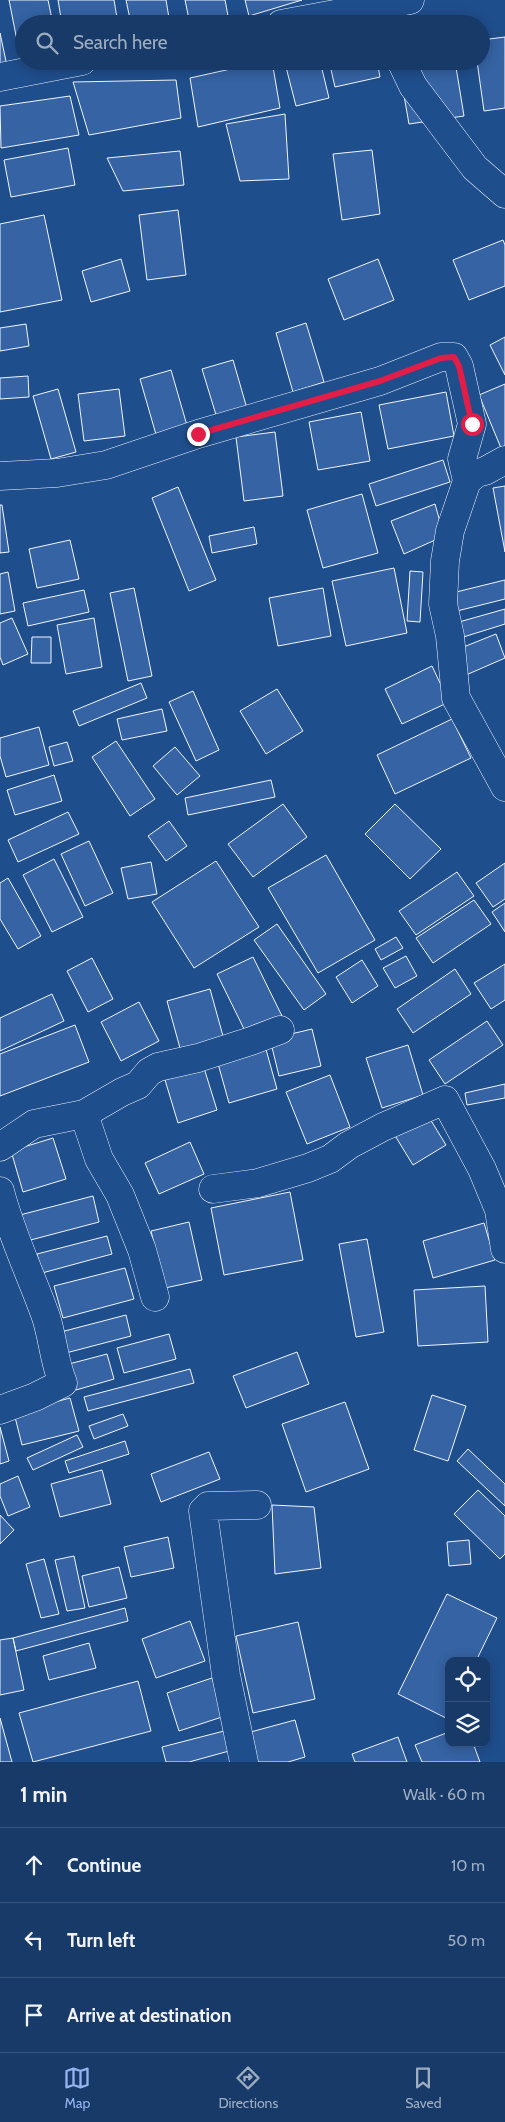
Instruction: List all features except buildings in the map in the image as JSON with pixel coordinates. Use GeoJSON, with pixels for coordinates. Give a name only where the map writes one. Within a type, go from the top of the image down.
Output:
{"type":"FeatureCollection","features":[{"type":"Feature","properties":{"kind":"street"},"geometry":{"type":"LineString","coordinates":[[378,15],[410,0]]}},
{"type":"Feature","properties":{"kind":"street"},"geometry":{"type":"LineString","coordinates":[[0,77],[36,70]]}},
{"type":"Feature","properties":{"kind":"street"},"geometry":{"type":"LineString","coordinates":[[405,70],[413,86],[475,168],[505,194]]}},
{"type":"Feature","properties":{"kind":"street"},"geometry":{"type":"LineString","coordinates":[[0,476],[57,473],[106,465],[198,434],[380,381],[441,358],[454,357],[459,366],[472,424],[462,459],[467,481],[450,531],[444,604],[450,636],[456,698],[505,787]]}},
{"type":"Feature","properties":{"kind":"street"},"geometry":{"type":"LineString","coordinates":[[467,481],[477,473],[486,471],[505,460]]}},
{"type":"Feature","properties":{"kind":"street"},"geometry":{"type":"LineString","coordinates":[[0,1146],[34,1124],[84,1114],[138,1085],[149,1072],[158,1067],[207,1055],[280,1030]]}},
{"type":"Feature","properties":{"kind":"street"},"geometry":{"type":"LineString","coordinates":[[213,1189],[258,1184],[308,1168],[330,1158],[349,1145],[384,1127],[445,1100],[482,1169],[499,1210],[505,1249]]}},
{"type":"Feature","properties":{"kind":"street"},"geometry":{"type":"LineString","coordinates":[[84,1114],[99,1159],[120,1195],[142,1250],[154,1297]]}},
{"type":"Feature","properties":{"kind":"street"},"geometry":{"type":"LineString","coordinates":[[0,1191],[11,1227],[47,1320],[52,1349],[63,1384],[0,1410]]}},
{"type":"Feature","properties":{"kind":"street"},"geometry":{"type":"LineString","coordinates":[[244,1762],[226,1675],[203,1511],[208,1506],[257,1505]]}},
{"type":"Feature","properties":{"kind":"route"},"geometry":{"type":"LineString","coordinates":[[198,434],[380,381],[441,358],[454,357],[459,366],[472,424]]}}]}
